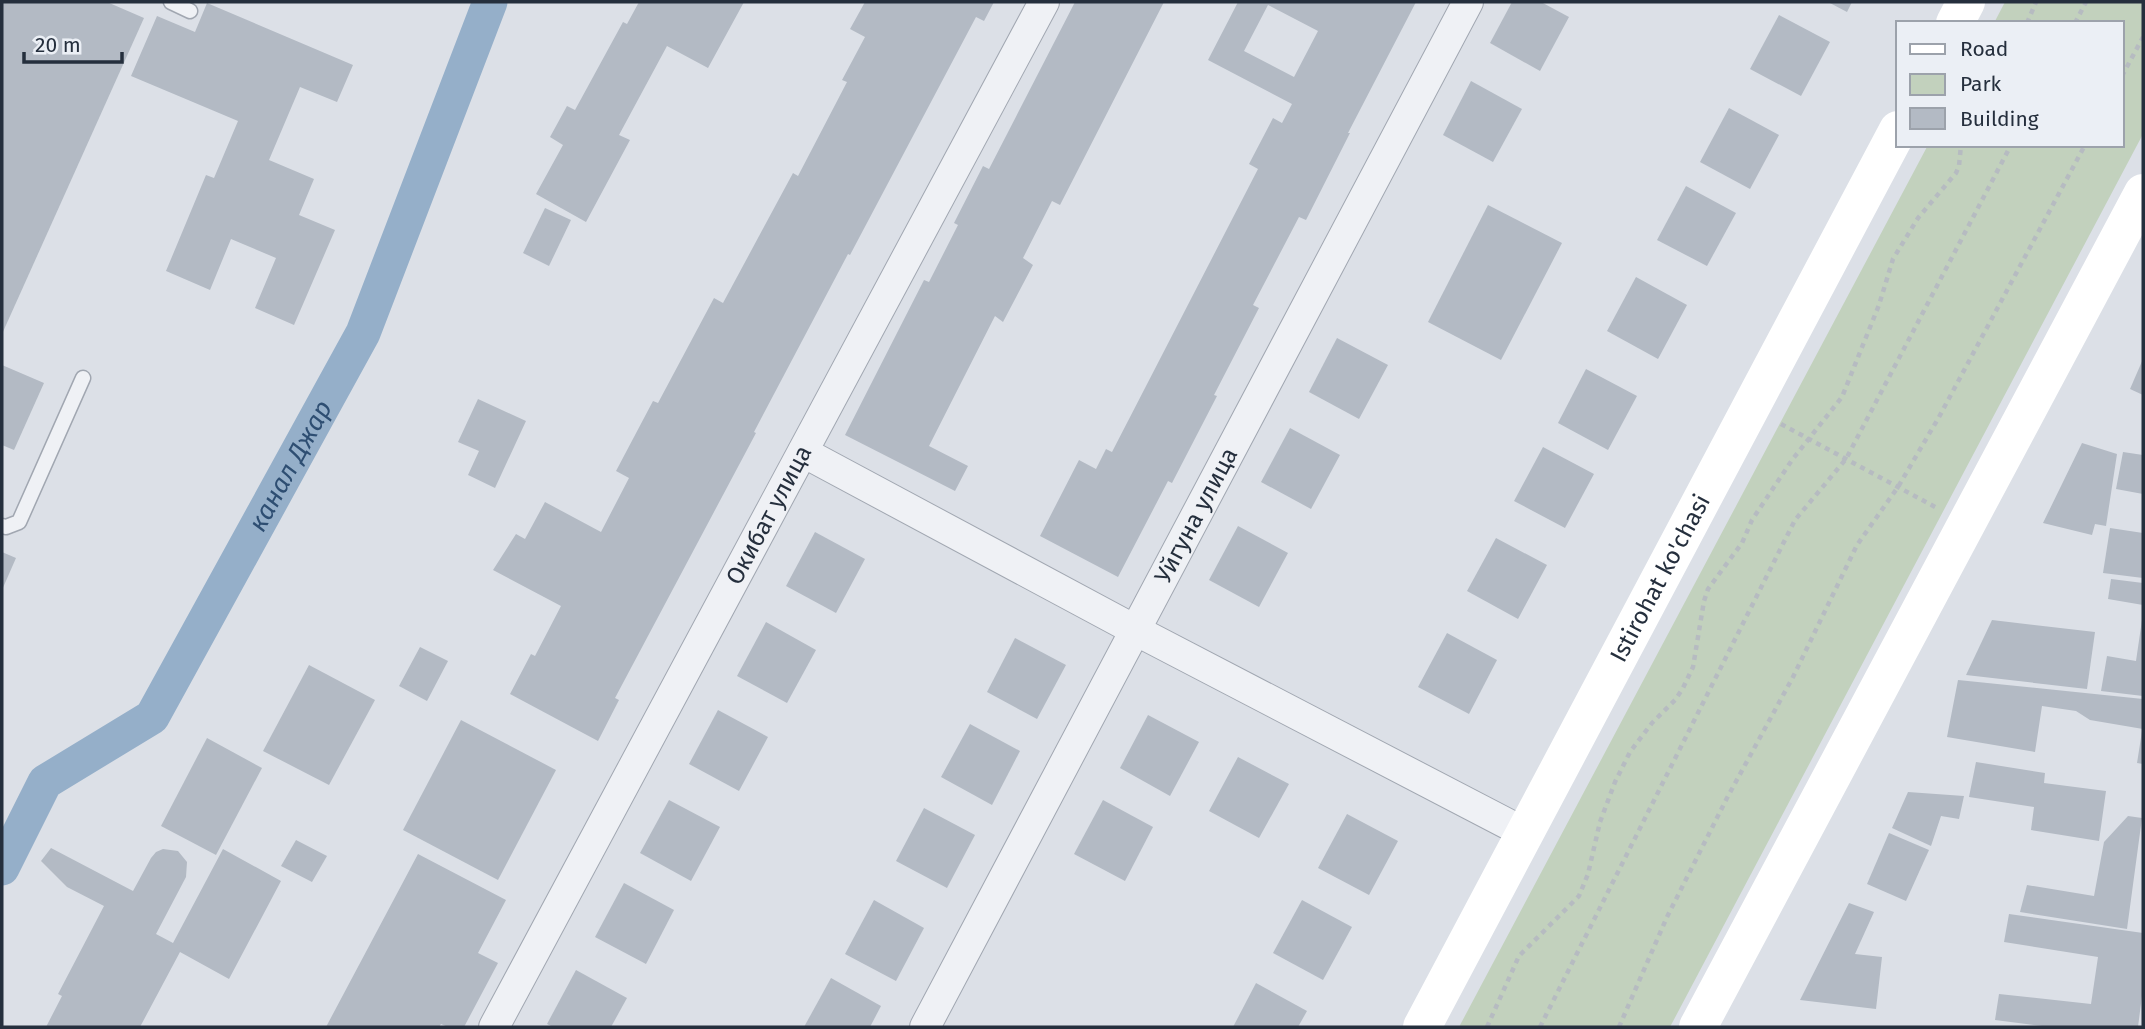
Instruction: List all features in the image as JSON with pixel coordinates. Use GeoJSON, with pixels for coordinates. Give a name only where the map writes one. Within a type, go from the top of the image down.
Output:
{"type":"FeatureCollection","features":[{"type":"Feature","properties":{"kind":"main road"},"geometry":{"type":"LineString","coordinates":[[1956,21],[1966,2]]}},
{"type":"Feature","properties":{"kind":"main road","name":"Istirohat ko'chasi"},"geometry":{"type":"LineString","coordinates":[[1422,1027],[1896,134]]}},
{"type":"Feature","properties":{"kind":"main road"},"geometry":{"type":"LineString","coordinates":[[1698,1027],[2143,193]]}},
{"type":"Feature","properties":{"kind":"street","name":"Окибат улица"},"geometry":{"type":"LineString","coordinates":[[494,1027],[1044,2]]}},
{"type":"Feature","properties":{"kind":"street","name":"Уйгуна улица"},"geometry":{"type":"LineString","coordinates":[[925,1027],[1468,2]]}},
{"type":"Feature","properties":{"kind":"street"},"geometry":{"type":"LineString","coordinates":[[803,452],[1135,630],[1525,833]]}},
{"type":"Feature","properties":{"kind":"lane"},"geometry":{"type":"LineString","coordinates":[[171,2],[190,11]]}},
{"type":"Feature","properties":{"kind":"lane"},"geometry":{"type":"LineString","coordinates":[[2,526],[19,522],[83,378]]}},
{"type":"Feature","properties":{"kind":"path"},"geometry":{"type":"LineString","coordinates":[[2028,21],[2036,2]]}},
{"type":"Feature","properties":{"kind":"path"},"geometry":{"type":"LineString","coordinates":[[2076,21],[2086,2]]}},
{"type":"Feature","properties":{"kind":"path"},"geometry":{"type":"LineString","coordinates":[[2124,72],[2143,37]]}},
{"type":"Feature","properties":{"kind":"path"},"geometry":{"type":"LineString","coordinates":[[1487,1027],[1519,956],[1579,896],[1588,874],[1600,822],[1623,767],[1641,736],[1683,688],[1693,667],[1708,589],[1742,543],[1752,520],[1792,460],[1842,397],[1879,305],[1893,259],[1918,218],[1956,173],[1961,147]]}},
{"type":"Feature","properties":{"kind":"path"},"geometry":{"type":"LineString","coordinates":[[1540,1027],[1796,520],[1846,459],[2010,147]]}},
{"type":"Feature","properties":{"kind":"path"},"geometry":{"type":"LineString","coordinates":[[1619,1027],[1667,917],[1727,798],[1793,677],[1857,545],[1898,487],[1939,417],[2084,147]]}},
{"type":"Feature","properties":{"kind":"path"},"geometry":{"type":"LineString","coordinates":[[1777,422],[1945,512]]}},
{"type":"Feature","properties":{"kind":"green space"},"geometry":{"type":"Polygon","coordinates":[[[2005,2],[2143,2],[2143,134],[1670,1027],[1459,1027],[1927,147],[2124,147],[2124,21],[1995,21],[2005,2]]]}},
{"type":"Feature","properties":{"kind":"building"},"geometry":{"type":"Polygon","coordinates":[[[2,2],[107,2],[144,18],[2,334],[2,2]]]}},
{"type":"Feature","properties":{"kind":"building"},"geometry":{"type":"Polygon","coordinates":[[[639,2],[744,2],[708,68],[667,46],[619,135],[630,140],[586,222],[536,194],[563,145],[550,137],[567,106],[575,110],[623,22],[627,24],[639,2]]]}},
{"type":"Feature","properties":{"kind":"building"},"geometry":{"type":"Polygon","coordinates":[[[865,2],[994,2],[984,21],[976,17],[850,255],[848,254],[615,698],[619,700],[598,741],[510,694],[531,654],[535,656],[561,606],[493,570],[516,534],[525,539],[545,502],[601,532],[629,478],[616,471],[653,401],[658,403],[714,298],[723,303],[793,173],[798,176],[847,82],[842,80],[865,37],[850,29],[865,2]]]}},
{"type":"Feature","properties":{"kind":"building"},"geometry":{"type":"Polygon","coordinates":[[[1075,2],[1164,2],[1060,205],[1052,201],[1023,258],[1033,265],[1003,322],[995,316],[929,446],[968,466],[955,491],[845,435],[924,280],[929,282],[958,225],[954,223],[983,166],[989,169],[1075,2]]]}},
{"type":"Feature","properties":{"kind":"building"},"geometry":{"type":"Polygon","coordinates":[[[1238,2],[1416,2],[1306,220],[1299,217],[1253,305],[1259,308],[1214,395],[1217,396],[1172,483],[1168,481],[1118,577],[1040,536],[1079,460],[1096,469],[1106,449],[1112,452],[1258,169],[1249,164],[1273,118],[1282,123],[1292,104],[1208,60],[1238,2]],[[1268,5],[1244,51],[1294,77],[1318,31],[1268,5]]]}},
{"type":"Feature","properties":{"kind":"building"},"geometry":{"type":"Polygon","coordinates":[[[1512,2],[1541,2],[1569,17],[1540,71],[1490,43],[1512,2]]]}},
{"type":"Feature","properties":{"kind":"building"},"geometry":{"type":"Polygon","coordinates":[[[1828,2],[1852,2],[1847,12],[1828,2]]]}},
{"type":"Feature","properties":{"kind":"building"},"geometry":{"type":"Polygon","coordinates":[[[207,3],[353,65],[337,102],[300,87],[269,160],[314,179],[299,215],[335,230],[294,325],[255,308],[276,258],[231,239],[210,290],[166,271],[206,175],[214,178],[238,121],[131,76],[157,16],[195,32],[207,3]]]}},
{"type":"Feature","properties":{"kind":"building"},"geometry":{"type":"Polygon","coordinates":[[[1779,15],[1830,42],[1801,96],[1750,69],[1779,15]]]}},
{"type":"Feature","properties":{"kind":"building"},"geometry":{"type":"Polygon","coordinates":[[[1471,81],[1522,109],[1493,162],[1443,135],[1471,81]]]}},
{"type":"Feature","properties":{"kind":"building"},"geometry":{"type":"Polygon","coordinates":[[[1729,108],[1779,135],[1750,189],[1700,162],[1729,108]]]}},
{"type":"Feature","properties":{"kind":"building"},"geometry":{"type":"Polygon","coordinates":[[[1686,186],[1736,213],[1707,266],[1657,240],[1686,186]]]}},
{"type":"Feature","properties":{"kind":"building"},"geometry":{"type":"Polygon","coordinates":[[[1488,205],[1562,243],[1501,360],[1428,322],[1488,205]]]}},
{"type":"Feature","properties":{"kind":"building"},"geometry":{"type":"Polygon","coordinates":[[[545,208],[571,220],[549,266],[523,253],[545,208]]]}},
{"type":"Feature","properties":{"kind":"building"},"geometry":{"type":"Polygon","coordinates":[[[1636,277],[1687,305],[1658,359],[1607,331],[1636,277]]]}},
{"type":"Feature","properties":{"kind":"building"},"geometry":{"type":"Polygon","coordinates":[[[1337,338],[1388,365],[1359,419],[1309,392],[1337,338]]]}},
{"type":"Feature","properties":{"kind":"building"},"geometry":{"type":"Polygon","coordinates":[[[2143,359],[2143,395],[2130,389],[2143,359]]]}},
{"type":"Feature","properties":{"kind":"building"},"geometry":{"type":"Polygon","coordinates":[[[2,365],[44,383],[14,450],[2,445],[2,365]]]}},
{"type":"Feature","properties":{"kind":"building"},"geometry":{"type":"Polygon","coordinates":[[[1586,369],[1637,396],[1608,450],[1558,423],[1586,369]]]}},
{"type":"Feature","properties":{"kind":"building"},"geometry":{"type":"Polygon","coordinates":[[[478,399],[526,421],[495,488],[468,475],[479,451],[458,442],[478,399]]]}},
{"type":"Feature","properties":{"kind":"building"},"geometry":{"type":"Polygon","coordinates":[[[1290,428],[1340,455],[1311,509],[1261,482],[1290,428]]]}},
{"type":"Feature","properties":{"kind":"building"},"geometry":{"type":"Polygon","coordinates":[[[2082,443],[2117,454],[2106,526],[2095,524],[2092,535],[2043,523],[2082,443]]]}},
{"type":"Feature","properties":{"kind":"building"},"geometry":{"type":"Polygon","coordinates":[[[1543,447],[1594,474],[1565,528],[1514,501],[1543,447]]]}},
{"type":"Feature","properties":{"kind":"building"},"geometry":{"type":"Polygon","coordinates":[[[2123,452],[2143,455],[2143,494],[2116,489],[2123,452]]]}},
{"type":"Feature","properties":{"kind":"building"},"geometry":{"type":"Polygon","coordinates":[[[1238,526],[1288,553],[1259,607],[1209,580],[1238,526]]]}},
{"type":"Feature","properties":{"kind":"building"},"geometry":{"type":"Polygon","coordinates":[[[2110,528],[2143,533],[2143,578],[2103,573],[2110,528]]]}},
{"type":"Feature","properties":{"kind":"building"},"geometry":{"type":"Polygon","coordinates":[[[815,532],[865,559],[836,613],[786,586],[815,532]]]}},
{"type":"Feature","properties":{"kind":"building"},"geometry":{"type":"Polygon","coordinates":[[[1496,538],[1547,565],[1518,619],[1467,591],[1496,538]]]}},
{"type":"Feature","properties":{"kind":"building"},"geometry":{"type":"Polygon","coordinates":[[[2,552],[16,558],[2,590],[2,552]]]}},
{"type":"Feature","properties":{"kind":"building"},"geometry":{"type":"Polygon","coordinates":[[[2111,579],[2143,583],[2143,605],[2108,599],[2111,579]]]}},
{"type":"Feature","properties":{"kind":"building"},"geometry":{"type":"Polygon","coordinates":[[[1992,620],[2095,632],[2087,689],[1966,675],[1992,620]]]}},
{"type":"Feature","properties":{"kind":"building"},"geometry":{"type":"Polygon","coordinates":[[[2142,620],[2143,696],[2101,691],[2107,656],[2136,661],[2142,620]]]}},
{"type":"Feature","properties":{"kind":"building"},"geometry":{"type":"Polygon","coordinates":[[[766,622],[816,650],[787,703],[737,676],[766,622]]]}},
{"type":"Feature","properties":{"kind":"building"},"geometry":{"type":"Polygon","coordinates":[[[1447,633],[1497,660],[1469,714],[1418,687],[1447,633]]]}},
{"type":"Feature","properties":{"kind":"building"},"geometry":{"type":"Polygon","coordinates":[[[1015,638],[1066,665],[1037,719],[987,692],[1015,638]]]}},
{"type":"Feature","properties":{"kind":"building"},"geometry":{"type":"Polygon","coordinates":[[[420,647],[448,661],[427,701],[399,686],[420,647]]]}},
{"type":"Feature","properties":{"kind":"building"},"geometry":{"type":"Polygon","coordinates":[[[309,665],[375,700],[329,785],[263,751],[309,665]]]}},
{"type":"Feature","properties":{"kind":"building"},"geometry":{"type":"Polygon","coordinates":[[[1958,680],[2143,699],[2143,729],[2090,720],[2076,711],[2042,706],[2035,752],[1947,737],[1958,680]]]}},
{"type":"Feature","properties":{"kind":"building"},"geometry":{"type":"Polygon","coordinates":[[[718,710],[768,737],[739,791],[689,764],[718,710]]]}},
{"type":"Feature","properties":{"kind":"building"},"geometry":{"type":"Polygon","coordinates":[[[1148,715],[1199,742],[1170,796],[1120,768],[1148,715]]]}},
{"type":"Feature","properties":{"kind":"building"},"geometry":{"type":"Polygon","coordinates":[[[461,720],[556,770],[498,880],[403,830],[461,720]]]}},
{"type":"Feature","properties":{"kind":"building"},"geometry":{"type":"Polygon","coordinates":[[[970,724],[1020,751],[992,805],[941,777],[970,724]]]}},
{"type":"Feature","properties":{"kind":"building"},"geometry":{"type":"Polygon","coordinates":[[[2143,731],[2143,764],[2137,763],[2143,731]]]}},
{"type":"Feature","properties":{"kind":"building"},"geometry":{"type":"Polygon","coordinates":[[[207,738],[262,768],[216,855],[161,826],[207,738]]]}},
{"type":"Feature","properties":{"kind":"building"},"geometry":{"type":"Polygon","coordinates":[[[1238,757],[1289,784],[1259,838],[1209,811],[1238,757]]]}},
{"type":"Feature","properties":{"kind":"building"},"geometry":{"type":"Polygon","coordinates":[[[1976,762],[2045,773],[2044,783],[2106,791],[2099,841],[2031,830],[2034,807],[1969,797],[1976,762]]]}},
{"type":"Feature","properties":{"kind":"building"},"geometry":{"type":"Polygon","coordinates":[[[1908,792],[1964,796],[1959,819],[1941,816],[1931,846],[1892,828],[1908,792]]]}},
{"type":"Feature","properties":{"kind":"building"},"geometry":{"type":"Polygon","coordinates":[[[669,800],[720,827],[691,881],[640,853],[669,800]]]}},
{"type":"Feature","properties":{"kind":"building"},"geometry":{"type":"Polygon","coordinates":[[[1103,800],[1153,827],[1125,881],[1074,854],[1103,800]]]}},
{"type":"Feature","properties":{"kind":"building"},"geometry":{"type":"Polygon","coordinates":[[[924,808],[975,835],[947,888],[896,861],[924,808]]]}},
{"type":"Feature","properties":{"kind":"building"},"geometry":{"type":"Polygon","coordinates":[[[1347,814],[1398,841],[1369,895],[1318,868],[1347,814]]]}},
{"type":"Feature","properties":{"kind":"building"},"geometry":{"type":"Polygon","coordinates":[[[2128,816],[2142,818],[2127,929],[2020,912],[2027,885],[2094,896],[2104,842],[2128,816]]]}},
{"type":"Feature","properties":{"kind":"building"},"geometry":{"type":"Polygon","coordinates":[[[1889,833],[1929,850],[1906,901],[1867,884],[1889,833]]]}},
{"type":"Feature","properties":{"kind":"building"},"geometry":{"type":"Polygon","coordinates":[[[296,840],[327,856],[312,882],[281,866],[296,840]]]}},
{"type":"Feature","properties":{"kind":"building"},"geometry":{"type":"Polygon","coordinates":[[[51,848],[133,891],[156,852],[163,849],[178,851],[187,862],[186,877],[156,934],[173,943],[223,849],[281,881],[229,979],[180,952],[140,1027],[46,1027],[62,996],[58,994],[104,906],[67,887],[41,861],[51,848]]]}},
{"type":"Feature","properties":{"kind":"building"},"geometry":{"type":"Polygon","coordinates":[[[418,854],[506,900],[478,953],[498,963],[464,1027],[441,1024],[439,1027],[326,1027],[418,854]]]}},
{"type":"Feature","properties":{"kind":"building"},"geometry":{"type":"Polygon","coordinates":[[[624,883],[674,910],[646,964],[595,937],[624,883]]]}},
{"type":"Feature","properties":{"kind":"building"},"geometry":{"type":"Polygon","coordinates":[[[874,900],[924,928],[896,981],[845,954],[874,900]]]}},
{"type":"Feature","properties":{"kind":"building"},"geometry":{"type":"Polygon","coordinates":[[[1302,900],[1352,927],[1323,980],[1273,953],[1302,900]]]}},
{"type":"Feature","properties":{"kind":"building"},"geometry":{"type":"Polygon","coordinates":[[[1849,903],[1874,912],[1855,954],[1882,957],[1876,1009],[1800,1000],[1849,903]]]}},
{"type":"Feature","properties":{"kind":"building"},"geometry":{"type":"Polygon","coordinates":[[[2009,914],[2143,933],[2143,988],[2138,1027],[2050,1027],[1995,1020],[1999,994],[2091,1004],[2098,957],[2004,942],[2009,914]]]}},
{"type":"Feature","properties":{"kind":"building"},"geometry":{"type":"Polygon","coordinates":[[[576,970],[627,998],[611,1027],[553,1027],[547,1024],[576,970]]]}},
{"type":"Feature","properties":{"kind":"building"},"geometry":{"type":"Polygon","coordinates":[[[831,978],[881,1006],[870,1027],[804,1027],[831,978]]]}},
{"type":"Feature","properties":{"kind":"building"},"geometry":{"type":"Polygon","coordinates":[[[1256,983],[1307,1011],[1298,1027],[1233,1027],[1256,983]]]}},
{"type":"Feature","properties":{"kind":"waterway","name":"канал Джар"},"geometry":{"type":"LineString","coordinates":[[2,868],[45,782],[152,717],[363,333],[490,2]]}}]}
